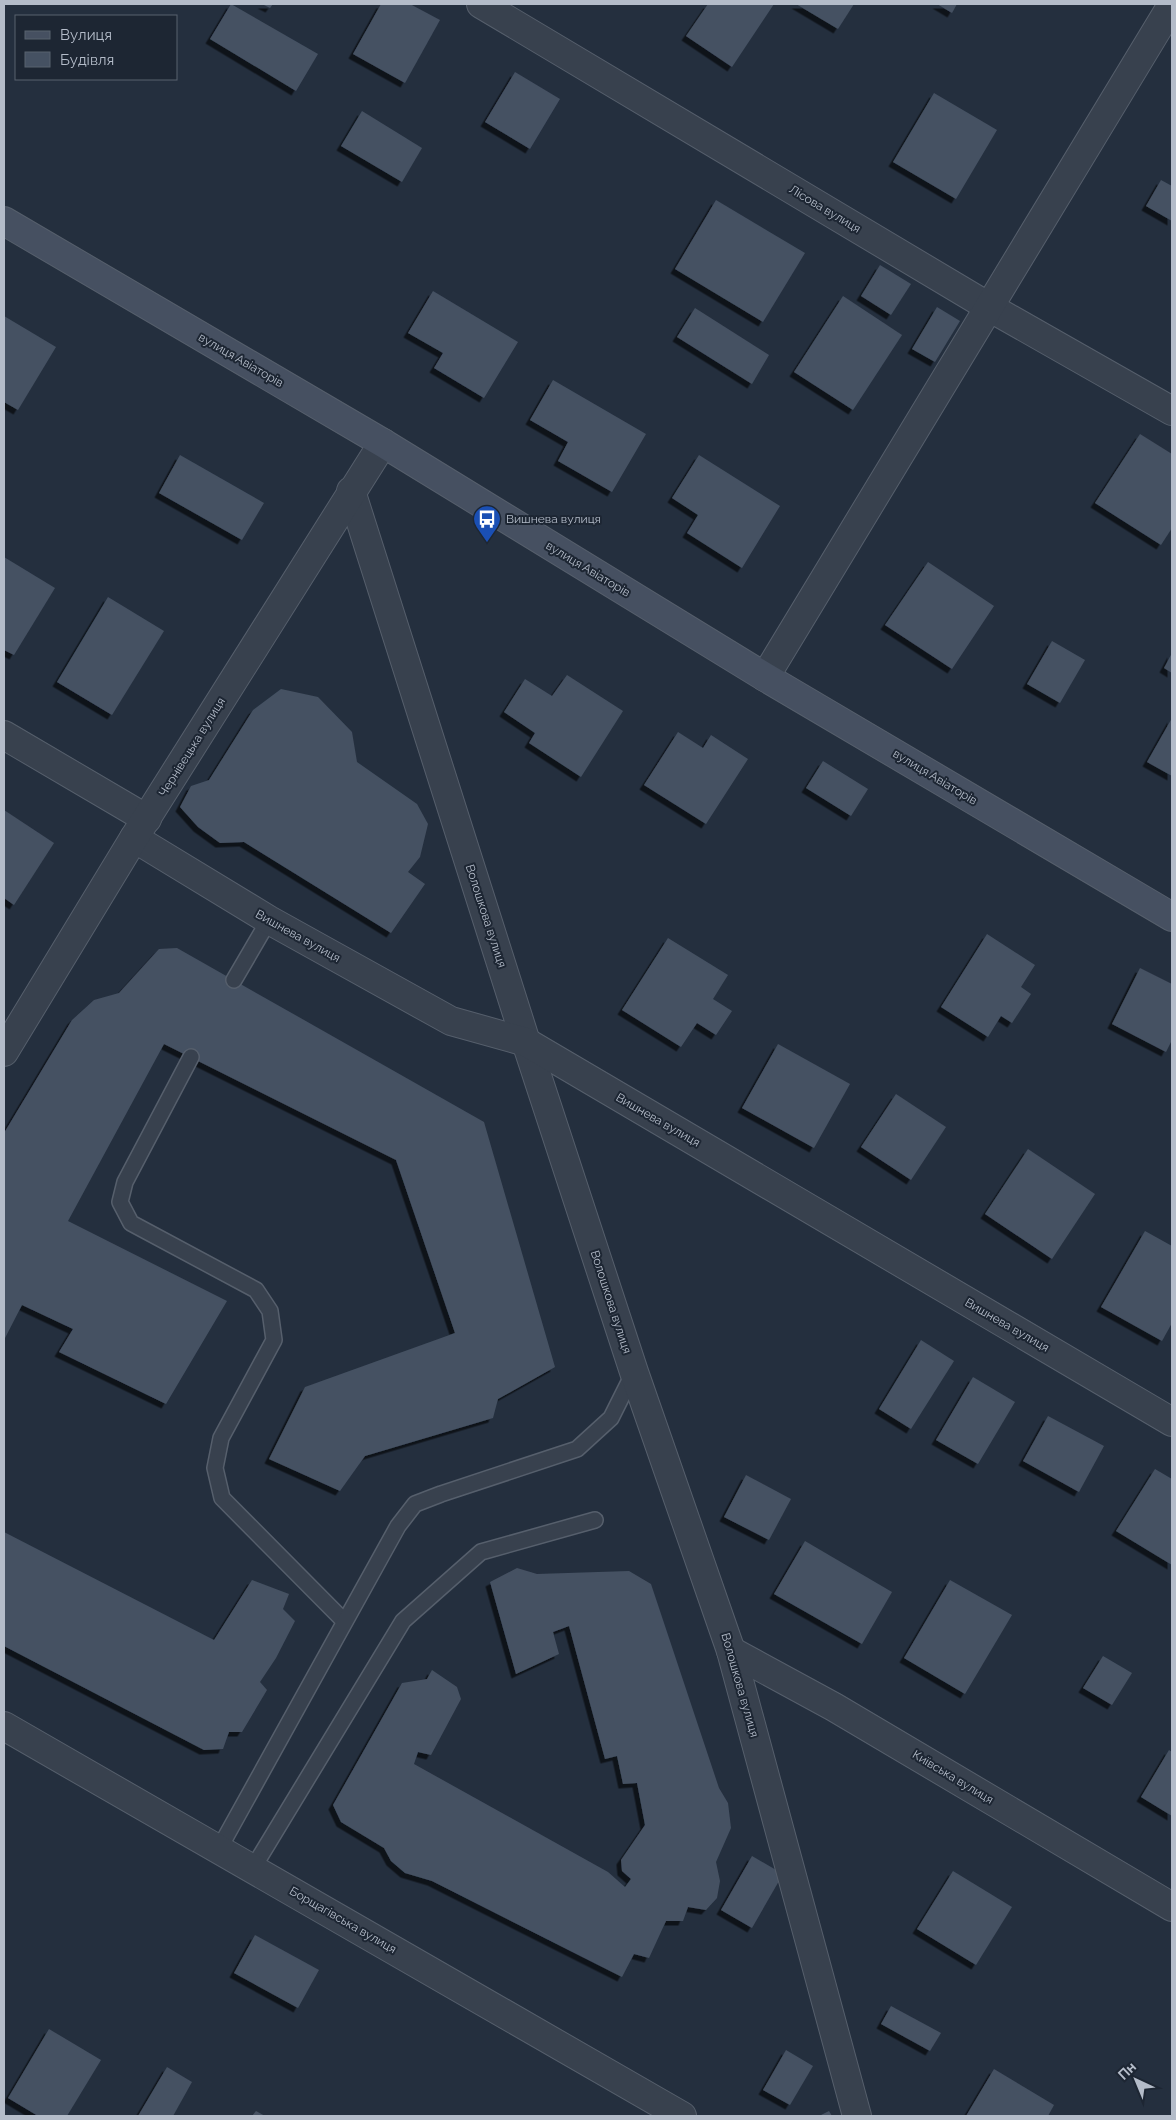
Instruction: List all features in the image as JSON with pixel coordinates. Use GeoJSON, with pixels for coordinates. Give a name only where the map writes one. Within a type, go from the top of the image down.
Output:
{"type":"FeatureCollection","features":[{"type":"Feature","properties":{"kind":"main road","name":"вулиця Авіаторів"},"geometry":{"type":"LineString","coordinates":[[4,221],[383,443],[766,677],[1172,917]]}},
{"type":"Feature","properties":{"kind":"street","name":"Лісова вулиця"},"geometry":{"type":"LineString","coordinates":[[481,4],[989,307],[1172,411]]}},
{"type":"Feature","properties":{"kind":"street"},"geometry":{"type":"LineString","coordinates":[[766,677],[1172,5]]}},
{"type":"Feature","properties":{"kind":"street","name":"Чернівецька вулиця"},"geometry":{"type":"LineString","coordinates":[[4,1052],[140,829],[351,490],[383,443]]}},
{"type":"Feature","properties":{"kind":"street","name":"Волошкова вулиця"},"geometry":{"type":"LineString","coordinates":[[351,490],[526,1042],[634,1372],[731,1651],[858,2116]]}},
{"type":"Feature","properties":{"kind":"street","name":"Вишнева вулиця"},"geometry":{"type":"LineString","coordinates":[[4,736],[268,920],[451,1021],[526,1042],[1172,1422]]}},
{"type":"Feature","properties":{"kind":"street","name":"Київська вулиця"},"geometry":{"type":"LineString","coordinates":[[731,1651],[834,1707],[1172,1907]]}},
{"type":"Feature","properties":{"kind":"street","name":"Борщагівська вулиця"},"geometry":{"type":"LineString","coordinates":[[4,1726],[254,1868],[682,2116]]}},
{"type":"Feature","properties":{"kind":"lane"},"geometry":{"type":"LineString","coordinates":[[234,980],[268,920]]}},
{"type":"Feature","properties":{"kind":"lane"},"geometry":{"type":"LineString","coordinates":[[191,1057],[125,1182],[120,1202],[131,1223],[256,1290],[270,1311],[274,1340],[221,1438],[215,1468],[220,1490],[222,1498],[344,1622]]}},
{"type":"Feature","properties":{"kind":"lane"},"geometry":{"type":"LineString","coordinates":[[219,1848],[398,1526],[415,1504],[577,1449],[611,1418],[634,1372]]}},
{"type":"Feature","properties":{"kind":"lane"},"geometry":{"type":"LineString","coordinates":[[254,1868],[403,1621],[481,1552],[595,1520]]}},
{"type":"Feature","properties":{"kind":"building"},"geometry":{"type":"Polygon","coordinates":[[[231,4],[318,54],[296,91],[210,39],[231,4]]]}},
{"type":"Feature","properties":{"kind":"building"},"geometry":{"type":"Polygon","coordinates":[[[262,4],[273,4],[270,8],[262,4]]]}},
{"type":"Feature","properties":{"kind":"building"},"geometry":{"type":"Polygon","coordinates":[[[381,4],[410,4],[440,20],[405,83],[353,54],[381,4]]]}},
{"type":"Feature","properties":{"kind":"building"},"geometry":{"type":"Polygon","coordinates":[[[708,4],[774,4],[732,67],[686,36],[708,4]]]}},
{"type":"Feature","properties":{"kind":"building"},"geometry":{"type":"Polygon","coordinates":[[[796,4],[854,4],[838,29],[796,4]]]}},
{"type":"Feature","properties":{"kind":"building"},"geometry":{"type":"Polygon","coordinates":[[[937,4],[957,4],[952,13],[937,4]]]}},
{"type":"Feature","properties":{"kind":"building"},"geometry":{"type":"Polygon","coordinates":[[[515,72],[560,99],[530,149],[485,122],[515,72]]]}},
{"type":"Feature","properties":{"kind":"building"},"geometry":{"type":"Polygon","coordinates":[[[934,93],[997,130],[956,199],[893,162],[934,93]]]}},
{"type":"Feature","properties":{"kind":"building"},"geometry":{"type":"Polygon","coordinates":[[[362,111],[422,148],[402,182],[341,146],[362,111]]]}},
{"type":"Feature","properties":{"kind":"building"},"geometry":{"type":"Polygon","coordinates":[[[1161,180],[1172,186],[1172,221],[1146,206],[1161,180]]]}},
{"type":"Feature","properties":{"kind":"building"},"geometry":{"type":"Polygon","coordinates":[[[716,200],[805,253],[763,322],[675,269],[716,200]]]}},
{"type":"Feature","properties":{"kind":"building"},"geometry":{"type":"Polygon","coordinates":[[[880,265],[911,284],[891,315],[861,296],[880,265]]]}},
{"type":"Feature","properties":{"kind":"building"},"geometry":{"type":"Polygon","coordinates":[[[433,291],[518,342],[484,398],[434,368],[443,353],[408,333],[433,291]]]}},
{"type":"Feature","properties":{"kind":"building"},"geometry":{"type":"Polygon","coordinates":[[[843,296],[902,335],[853,410],[794,372],[843,296]]]}},
{"type":"Feature","properties":{"kind":"building"},"geometry":{"type":"Polygon","coordinates":[[[937,307],[960,321],[935,362],[912,349],[937,307]]]}},
{"type":"Feature","properties":{"kind":"building"},"geometry":{"type":"Polygon","coordinates":[[[695,308],[769,355],[752,384],[677,337],[695,308]]]}},
{"type":"Feature","properties":{"kind":"building"},"geometry":{"type":"Polygon","coordinates":[[[4,316],[56,347],[18,410],[4,402],[4,316]]]}},
{"type":"Feature","properties":{"kind":"building"},"geometry":{"type":"Polygon","coordinates":[[[553,380],[646,434],[612,492],[558,461],[568,442],[530,420],[553,380]]]}},
{"type":"Feature","properties":{"kind":"building"},"geometry":{"type":"Polygon","coordinates":[[[1140,434],[1172,454],[1172,528],[1161,545],[1095,503],[1140,434]]]}},
{"type":"Feature","properties":{"kind":"building"},"geometry":{"type":"Polygon","coordinates":[[[180,455],[264,503],[242,540],[159,493],[180,455]]]}},
{"type":"Feature","properties":{"kind":"building"},"geometry":{"type":"Polygon","coordinates":[[[699,455],[780,506],[742,568],[687,533],[698,515],[672,498],[699,455]]]}},
{"type":"Feature","properties":{"kind":"building"},"geometry":{"type":"Polygon","coordinates":[[[4,557],[55,588],[14,655],[4,650],[4,557]]]}},
{"type":"Feature","properties":{"kind":"building"},"geometry":{"type":"Polygon","coordinates":[[[928,562],[994,606],[952,669],[885,625],[928,562]]]}},
{"type":"Feature","properties":{"kind":"building"},"geometry":{"type":"Polygon","coordinates":[[[108,597],[164,631],[112,715],[57,682],[108,597]]]}},
{"type":"Feature","properties":{"kind":"building"},"geometry":{"type":"Polygon","coordinates":[[[1052,641],[1085,660],[1060,703],[1027,684],[1052,641]]]}},
{"type":"Feature","properties":{"kind":"building"},"geometry":{"type":"Polygon","coordinates":[[[1172,653],[1172,673],[1164,668],[1172,653]]]}},
{"type":"Feature","properties":{"kind":"building"},"geometry":{"type":"Polygon","coordinates":[[[567,675],[623,711],[581,777],[529,743],[535,733],[504,712],[525,679],[552,696],[567,675]]]}},
{"type":"Feature","properties":{"kind":"building"},"geometry":{"type":"Polygon","coordinates":[[[281,689],[318,697],[352,732],[357,762],[417,804],[428,824],[420,857],[408,872],[425,884],[391,933],[244,842],[220,843],[198,827],[180,807],[191,786],[209,780],[253,710],[281,689]]]}},
{"type":"Feature","properties":{"kind":"building"},"geometry":{"type":"Polygon","coordinates":[[[1172,718],[1172,776],[1147,762],[1172,718]]]}},
{"type":"Feature","properties":{"kind":"building"},"geometry":{"type":"Polygon","coordinates":[[[678,732],[703,748],[711,735],[748,759],[706,824],[644,785],[678,732]]]}},
{"type":"Feature","properties":{"kind":"building"},"geometry":{"type":"Polygon","coordinates":[[[823,761],[868,789],[851,816],[806,788],[823,761]]]}},
{"type":"Feature","properties":{"kind":"building"},"geometry":{"type":"Polygon","coordinates":[[[4,810],[54,843],[14,905],[4,898],[4,810]]]}},
{"type":"Feature","properties":{"kind":"building"},"geometry":{"type":"Polygon","coordinates":[[[987,934],[1035,965],[1021,987],[1031,994],[1012,1023],[1001,1016],[988,1037],[941,1007],[987,934]]]}},
{"type":"Feature","properties":{"kind":"building"},"geometry":{"type":"Polygon","coordinates":[[[668,938],[728,975],[713,999],[732,1011],[716,1035],[697,1023],[681,1047],[622,1010],[668,938]]]}},
{"type":"Feature","properties":{"kind":"building"},"geometry":{"type":"Polygon","coordinates":[[[177,948],[484,1122],[555,1367],[498,1399],[493,1418],[365,1456],[340,1491],[269,1459],[305,1387],[455,1333],[396,1160],[164,1044],[68,1221],[227,1301],[166,1404],[59,1352],[73,1329],[22,1305],[4,1340],[4,1133],[72,1020],[94,1000],[119,993],[159,949],[177,948]]]}},
{"type":"Feature","properties":{"kind":"building"},"geometry":{"type":"Polygon","coordinates":[[[1140,968],[1172,984],[1172,1040],[1166,1052],[1112,1024],[1140,968]]]}},
{"type":"Feature","properties":{"kind":"building"},"geometry":{"type":"Polygon","coordinates":[[[778,1044],[850,1084],[814,1148],[742,1108],[778,1044]]]}},
{"type":"Feature","properties":{"kind":"building"},"geometry":{"type":"Polygon","coordinates":[[[896,1094],[946,1127],[911,1180],[861,1147],[896,1094]]]}},
{"type":"Feature","properties":{"kind":"building"},"geometry":{"type":"Polygon","coordinates":[[[1028,1149],[1095,1194],[1052,1259],[985,1214],[1028,1149]]]}},
{"type":"Feature","properties":{"kind":"building"},"geometry":{"type":"Polygon","coordinates":[[[1145,1231],[1172,1246],[1172,1323],[1162,1341],[1101,1307],[1145,1231]]]}},
{"type":"Feature","properties":{"kind":"building"},"geometry":{"type":"Polygon","coordinates":[[[921,1340],[954,1361],[911,1429],[879,1409],[921,1340]]]}},
{"type":"Feature","properties":{"kind":"building"},"geometry":{"type":"Polygon","coordinates":[[[973,1377],[1015,1402],[978,1464],[936,1440],[973,1377]]]}},
{"type":"Feature","properties":{"kind":"building"},"geometry":{"type":"Polygon","coordinates":[[[1048,1416],[1104,1446],[1079,1492],[1023,1461],[1048,1416]]]}},
{"type":"Feature","properties":{"kind":"building"},"geometry":{"type":"Polygon","coordinates":[[[1155,1469],[1172,1479],[1172,1565],[1116,1531],[1155,1469]]]}},
{"type":"Feature","properties":{"kind":"building"},"geometry":{"type":"Polygon","coordinates":[[[746,1475],[791,1499],[769,1540],[724,1517],[746,1475]]]}},
{"type":"Feature","properties":{"kind":"building"},"geometry":{"type":"Polygon","coordinates":[[[4,1532],[214,1640],[252,1580],[289,1594],[283,1609],[295,1621],[276,1658],[260,1682],[267,1690],[242,1732],[229,1732],[223,1749],[204,1750],[4,1646],[4,1532]]]}},
{"type":"Feature","properties":{"kind":"building"},"geometry":{"type":"Polygon","coordinates":[[[805,1541],[892,1592],[862,1644],[774,1594],[805,1541]]]}},
{"type":"Feature","properties":{"kind":"building"},"geometry":{"type":"Polygon","coordinates":[[[517,1568],[537,1574],[629,1571],[651,1584],[719,1788],[728,1803],[731,1828],[716,1862],[720,1881],[717,1898],[706,1910],[688,1907],[683,1921],[666,1921],[649,1958],[634,1954],[622,1977],[432,1881],[405,1873],[391,1861],[384,1848],[341,1822],[333,1805],[402,1683],[427,1679],[432,1670],[457,1687],[461,1699],[431,1755],[418,1752],[414,1764],[608,1872],[625,1887],[631,1879],[622,1871],[621,1860],[645,1825],[637,1783],[623,1784],[617,1756],[605,1759],[569,1626],[553,1632],[559,1654],[516,1674],[490,1582],[517,1568]]]}},
{"type":"Feature","properties":{"kind":"building"},"geometry":{"type":"Polygon","coordinates":[[[950,1580],[1012,1615],[965,1694],[904,1658],[950,1580]]]}},
{"type":"Feature","properties":{"kind":"building"},"geometry":{"type":"Polygon","coordinates":[[[1103,1656],[1132,1673],[1112,1705],[1083,1688],[1103,1656]]]}},
{"type":"Feature","properties":{"kind":"building"},"geometry":{"type":"Polygon","coordinates":[[[1169,1750],[1172,1752],[1172,1816],[1141,1797],[1169,1750]]]}},
{"type":"Feature","properties":{"kind":"building"},"geometry":{"type":"Polygon","coordinates":[[[752,1856],[783,1874],[752,1928],[721,1910],[752,1856]]]}},
{"type":"Feature","properties":{"kind":"building"},"geometry":{"type":"Polygon","coordinates":[[[953,1871],[1012,1907],[976,1965],[917,1929],[953,1871]]]}},
{"type":"Feature","properties":{"kind":"building"},"geometry":{"type":"Polygon","coordinates":[[[255,1935],[319,1970],[298,2008],[234,1973],[255,1935]]]}},
{"type":"Feature","properties":{"kind":"building"},"geometry":{"type":"Polygon","coordinates":[[[891,2006],[941,2033],[930,2051],[881,2024],[891,2006]]]}},
{"type":"Feature","properties":{"kind":"building"},"geometry":{"type":"Polygon","coordinates":[[[49,2029],[101,2060],[67,2116],[38,2116],[8,2098],[49,2029]]]}},
{"type":"Feature","properties":{"kind":"building"},"geometry":{"type":"Polygon","coordinates":[[[786,2050],[813,2066],[790,2105],[763,2090],[786,2050]]]}},
{"type":"Feature","properties":{"kind":"building"},"geometry":{"type":"Polygon","coordinates":[[[167,2067],[192,2082],[173,2116],[138,2116],[167,2067]]]}},
{"type":"Feature","properties":{"kind":"building"},"geometry":{"type":"Polygon","coordinates":[[[994,2069],[1054,2105],[1048,2116],[966,2116],[994,2069]]]}},
{"type":"Feature","properties":{"kind":"building"},"geometry":{"type":"Polygon","coordinates":[[[256,2111],[265,2116],[252,2116],[256,2111]]]}},
{"type":"Feature","properties":{"kind":"building"},"geometry":{"type":"Polygon","coordinates":[[[829,2111],[832,2116],[819,2116],[829,2111]]]}},
{"type":"Feature","properties":{"kind":"place","name":"Вишнева вулиця"},"geometry":{"type":"Point","coordinates":[487,543]}}]}
